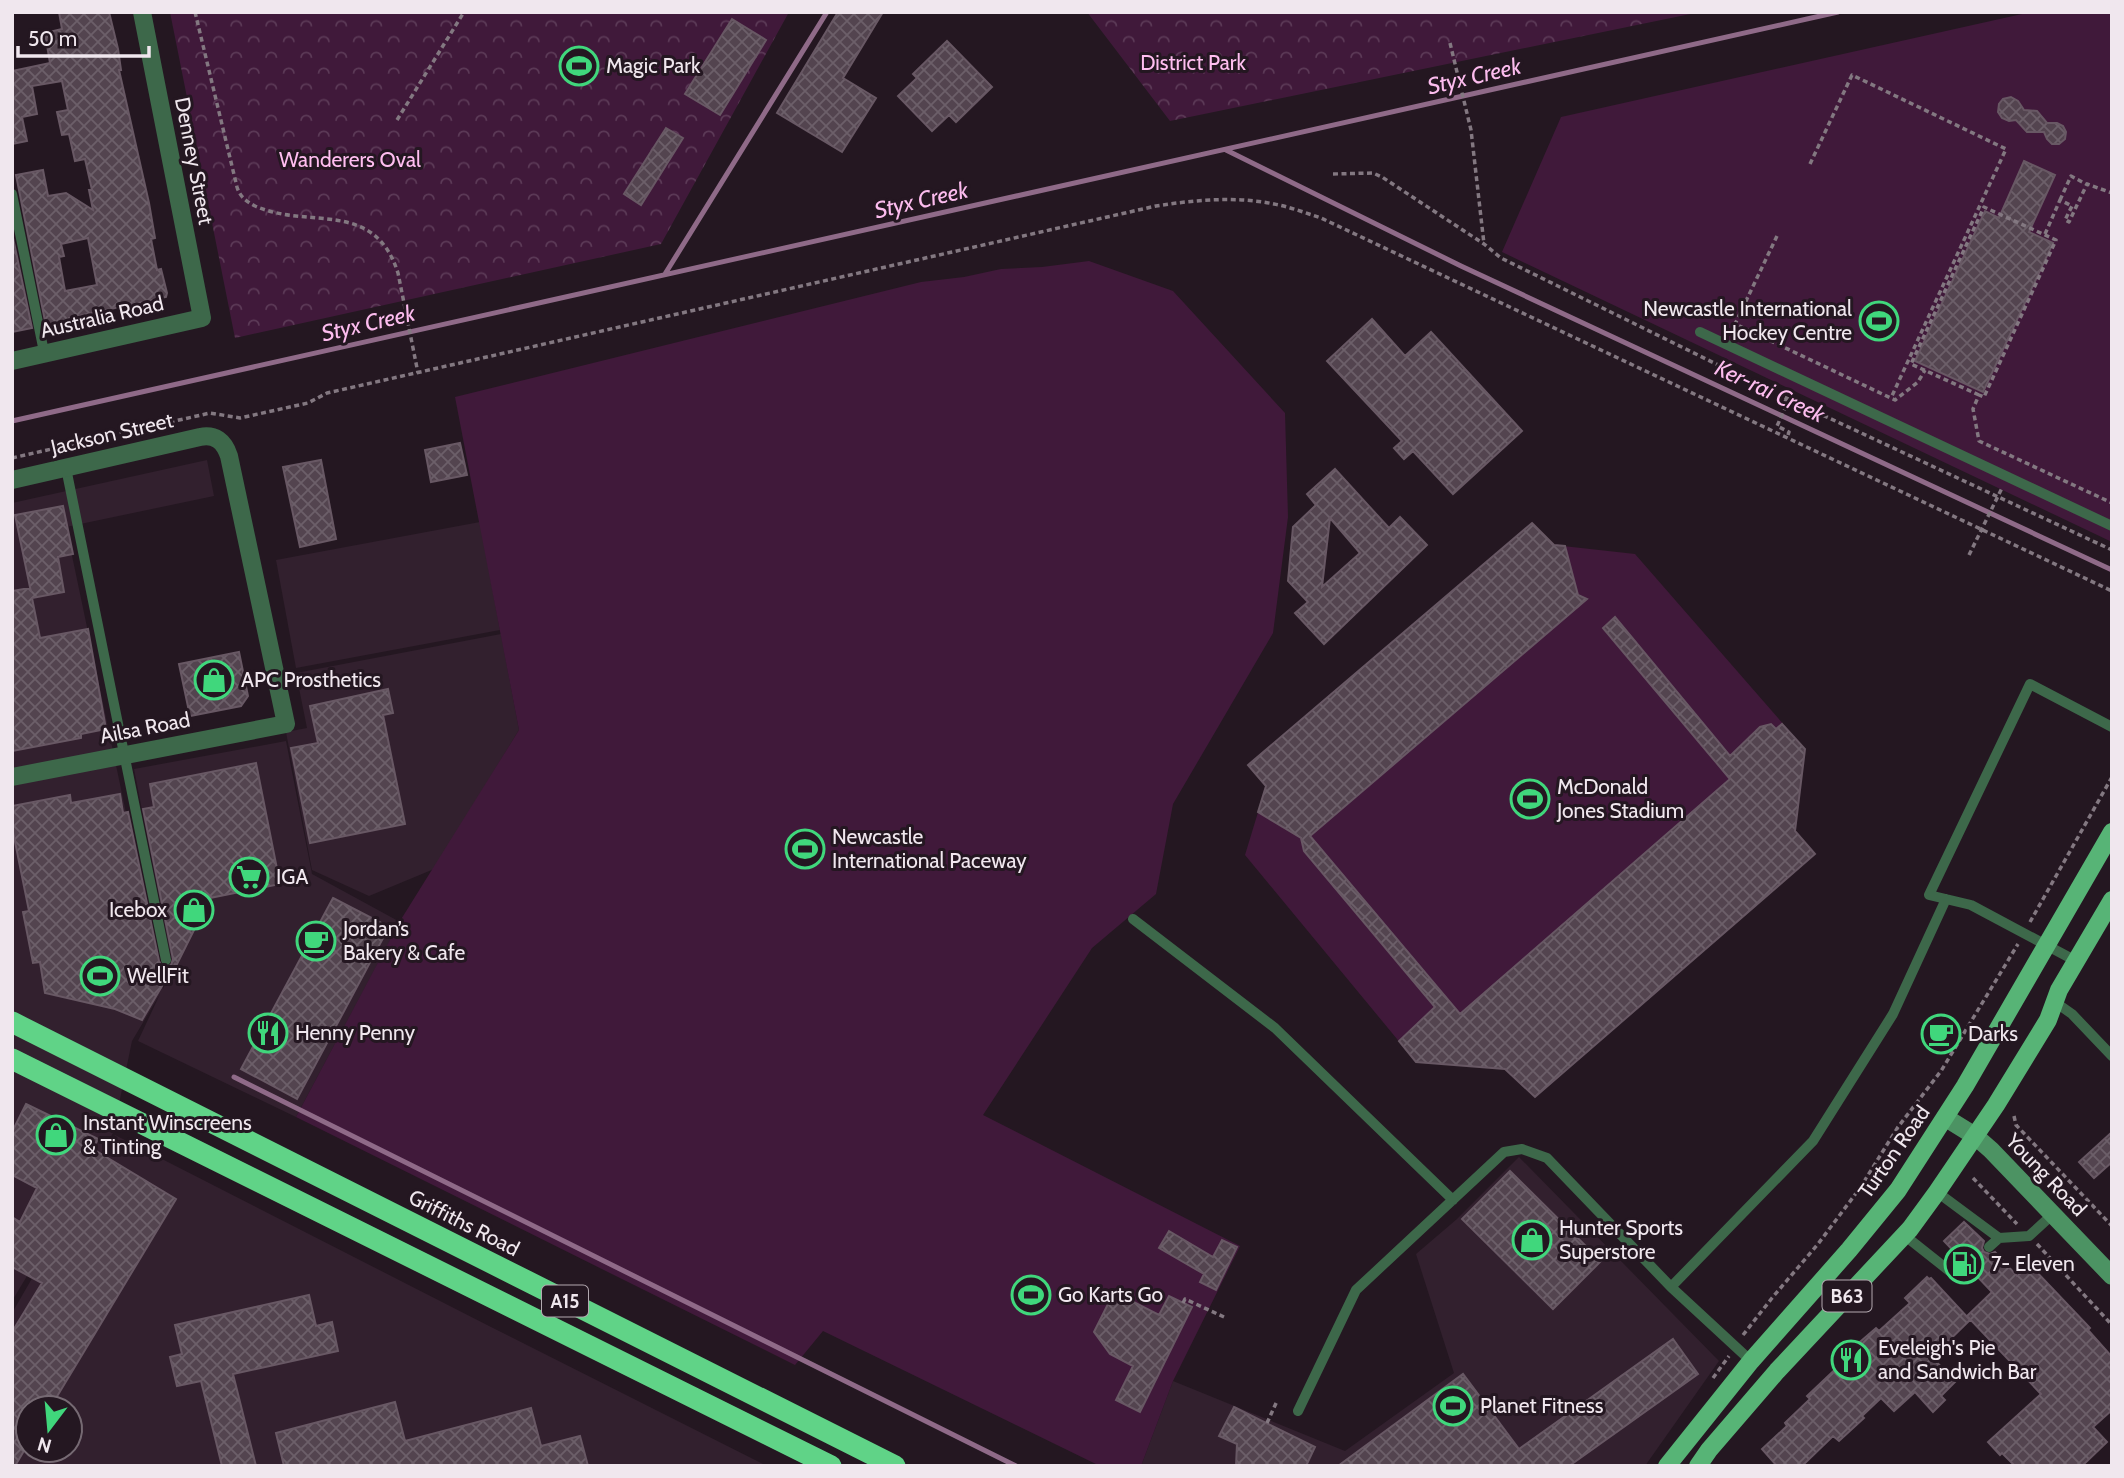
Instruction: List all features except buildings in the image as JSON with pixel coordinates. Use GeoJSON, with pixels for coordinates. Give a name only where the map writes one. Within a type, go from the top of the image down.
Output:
{"type":"FeatureCollection","features":[{"type":"Feature","properties":{"kind":"highway","name":"Griffiths Road"},"geometry":{"type":"LineString","coordinates":[[12,1022],[895,1466]]}},
{"type":"Feature","properties":{"kind":"highway","name":"A15"},"geometry":{"type":"LineString","coordinates":[[12,1059],[831,1466]]}},
{"type":"Feature","properties":{"kind":"highway"},"geometry":{"type":"LineString","coordinates":[[742,1421],[754,1396]]}},
{"type":"Feature","properties":{"kind":"main road","name":"Turton Road"},"geometry":{"type":"LineString","coordinates":[[1667,1466],[1751,1361],[1898,1190],[1946,1118],[2112,832]]}},
{"type":"Feature","properties":{"kind":"main road","name":"B63"},"geometry":{"type":"LineString","coordinates":[[1698,1466],[1777,1371],[1904,1235],[1937,1192],[2048,1020],[2076,961],[2112,900]]}},
{"type":"Feature","properties":{"kind":"street","name":"Denney Street"},"geometry":{"type":"LineString","coordinates":[[142,12],[202,318]]}},
{"type":"Feature","properties":{"kind":"street","name":"Australia Road"},"geometry":{"type":"LineString","coordinates":[[12,360],[202,318]]}},
{"type":"Feature","properties":{"kind":"street","name":"Jackson Street"},"geometry":{"type":"LineString","coordinates":[[12,480],[200,437],[211,436],[222,442],[229,456],[286,724]]}},
{"type":"Feature","properties":{"kind":"street","name":"Ailsa Road"},"geometry":{"type":"LineString","coordinates":[[12,778],[286,724]]}},
{"type":"Feature","properties":{"kind":"street","name":"Young Road"},"geometry":{"type":"LineString","coordinates":[[1946,1118],[1975,1136],[2112,1276]]}},
{"type":"Feature","properties":{"kind":"lane"},"geometry":{"type":"LineString","coordinates":[[12,194],[44,352]]}},
{"type":"Feature","properties":{"kind":"lane"},"geometry":{"type":"LineString","coordinates":[[1700,332],[2112,526]]}},
{"type":"Feature","properties":{"kind":"lane"},"geometry":{"type":"LineString","coordinates":[[66,468],[166,960]]}},
{"type":"Feature","properties":{"kind":"lane"},"geometry":{"type":"LineString","coordinates":[[2076,961],[1971,905],[1929,895],[2030,684],[2112,727]]}},
{"type":"Feature","properties":{"kind":"lane"},"geometry":{"type":"LineString","coordinates":[[1671,1287],[1813,1141],[1893,1014],[1947,899]]}},
{"type":"Feature","properties":{"kind":"lane"},"geometry":{"type":"LineString","coordinates":[[1133,919],[1275,1028],[1453,1200]]}},
{"type":"Feature","properties":{"kind":"lane"},"geometry":{"type":"LineString","coordinates":[[2055,1002],[2072,1014],[2112,1056]]}},
{"type":"Feature","properties":{"kind":"lane"},"geometry":{"type":"LineString","coordinates":[[1298,1411],[1356,1290],[1504,1152],[1522,1149],[1547,1157],[1671,1287],[1751,1361]]}},
{"type":"Feature","properties":{"kind":"lane"},"geometry":{"type":"LineString","coordinates":[[1937,1192],[1999,1238]]}},
{"type":"Feature","properties":{"kind":"lane"},"geometry":{"type":"LineString","coordinates":[[1989,1247],[1999,1238],[2029,1236],[2053,1214]]}},
{"type":"Feature","properties":{"kind":"lane"},"geometry":{"type":"LineString","coordinates":[[1904,1235],[1956,1277],[1968,1267]]}},
{"type":"Feature","properties":{"kind":"path"},"geometry":{"type":"LineString","coordinates":[[195,12],[241,196],[250,203],[279,214],[334,218],[361,226],[372,233],[394,262],[418,373]]}},
{"type":"Feature","properties":{"kind":"path"},"geometry":{"type":"LineString","coordinates":[[397,120],[464,12]]}},
{"type":"Feature","properties":{"kind":"path"},"geometry":{"type":"LineString","coordinates":[[1450,43],[1471,130],[1484,244]]}},
{"type":"Feature","properties":{"kind":"path"},"geometry":{"type":"LineString","coordinates":[[1811,164],[1852,75],[2006,149],[1891,398]]}},
{"type":"Feature","properties":{"kind":"path"},"geometry":{"type":"LineString","coordinates":[[1333,173],[1373,173],[1382,177],[1501,258],[1769,390],[2112,550]]}},
{"type":"Feature","properties":{"kind":"path"},"geometry":{"type":"LineString","coordinates":[[2045,234],[2071,176],[2112,193]]}},
{"type":"Feature","properties":{"kind":"path"},"geometry":{"type":"LineString","coordinates":[[2060,200],[2071,206],[2065,220],[2070,222],[2087,184]]}},
{"type":"Feature","properties":{"kind":"path"},"geometry":{"type":"LineString","coordinates":[[308,403],[327,393],[1156,206],[1235,199],[1274,204],[1321,218],[2112,591]]}},
{"type":"Feature","properties":{"kind":"path"},"geometry":{"type":"LineString","coordinates":[[1984,206],[2045,234],[2056,240],[1984,397],[1911,364],[1984,206]]}},
{"type":"Feature","properties":{"kind":"path"},"geometry":{"type":"LineString","coordinates":[[1777,236],[1735,324],[1895,400],[1918,382],[1925,370]]}},
{"type":"Feature","properties":{"kind":"path"},"geometry":{"type":"LineString","coordinates":[[1769,390],[1768,392],[1788,402],[1777,426],[1790,432],[1786,438]]}},
{"type":"Feature","properties":{"kind":"path"},"geometry":{"type":"LineString","coordinates":[[1979,395],[1973,409],[1979,441],[2112,503]]}},
{"type":"Feature","properties":{"kind":"path"},"geometry":{"type":"LineString","coordinates":[[1969,555],[1996,501]]}},
{"type":"Feature","properties":{"kind":"path"},"geometry":{"type":"LineString","coordinates":[[1712,1379],[1772,1298],[1818,1244],[1860,1188],[1898,1127],[1941,1070],[2024,933],[2112,777]]}},
{"type":"Feature","properties":{"kind":"path"},"geometry":{"type":"LineString","coordinates":[[2014,1116],[2016,1125],[2112,1226]]}},
{"type":"Feature","properties":{"kind":"path"},"geometry":{"type":"LineString","coordinates":[[1973,1178],[2112,1325]]}},
{"type":"Feature","properties":{"kind":"path"},"geometry":{"type":"LineString","coordinates":[[1183,1303],[1185,1298],[1224,1317]]}},
{"type":"Feature","properties":{"kind":"path"},"geometry":{"type":"LineString","coordinates":[[1267,1423],[1277,1401]]}},
{"type":"Feature","properties":{"kind":"shaded area"},"geometry":{"type":"Polygon","coordinates":[[[207,460],[214,496],[66,527],[163,989],[173,968],[134,769],[286,741],[312,874],[400,922],[296,1117],[138,1041],[160,994],[132,1041],[113,1133],[12,1301],[12,503],[207,460]]]}},
{"type":"Feature","properties":{"kind":"shaded area"},"geometry":{"type":"Polygon","coordinates":[[[480,522],[500,630],[296,668],[276,560],[480,522]]]}},
{"type":"Feature","properties":{"kind":"shaded area"},"geometry":{"type":"Polygon","coordinates":[[[501,634],[519,730],[434,869],[369,896],[312,870],[286,732],[307,728],[296,673],[501,634]]]}},
{"type":"Feature","properties":{"kind":"shaded area"},"geometry":{"type":"Polygon","coordinates":[[[115,1135],[767,1466],[12,1466],[12,1313],[115,1135]]]}},
{"type":"Feature","properties":{"kind":"shaded area"},"geometry":{"type":"Polygon","coordinates":[[[1519,1157],[1719,1361],[1645,1466],[1141,1466],[1173,1381],[1345,1451],[1454,1373],[1416,1254],[1457,1219],[1519,1157]]]}},
{"type":"Feature","properties":{"kind":"green space","name":"Wanderers Oval"},"geometry":{"type":"Polygon","coordinates":[[[170,12],[789,12],[661,244],[235,338],[170,12]]]}},
{"type":"Feature","properties":{"kind":"green space","name":"District Park"},"geometry":{"type":"Polygon","coordinates":[[[1087,12],[1700,12],[1170,121],[1087,12]]]}},
{"type":"Feature","properties":{"kind":"green space","name":"Newcastle International Hockey Centre"},"geometry":{"type":"Polygon","coordinates":[[[2031,12],[2112,12],[2112,542],[1502,252],[1561,117],[2031,12]]]}},
{"type":"Feature","properties":{"kind":"green space","name":"Newcastle International Paceway"},"geometry":{"type":"Polygon","coordinates":[[[1089,261],[1173,291],[1285,413],[1288,517],[1273,633],[1173,804],[1156,894],[1092,948],[983,1115],[1240,1246],[1173,1381],[1141,1466],[1100,1466],[823,1331],[795,1365],[296,1117],[400,921],[519,730],[455,397],[921,282],[1001,269],[1089,261]]]}},
{"type":"Feature","properties":{"kind":"green space","name":"McDonald Jones Stadium"},"geometry":{"type":"Polygon","coordinates":[[[1532,523],[1554,545],[1635,554],[1805,749],[1795,831],[1815,854],[1535,1097],[1505,1069],[1416,1062],[1245,855],[1266,786],[1248,765],[1532,523]]]}},
{"type":"Feature","properties":{"kind":"waterway"},"geometry":{"type":"LineString","coordinates":[[665,274],[827,12]]}},
{"type":"Feature","properties":{"kind":"waterway","name":"Styx Creek"},"geometry":{"type":"LineString","coordinates":[[12,421],[1838,12]]}},
{"type":"Feature","properties":{"kind":"waterway","name":"Ker-rai Creek"},"geometry":{"type":"LineString","coordinates":[[1226,150],[1461,266],[2112,570]]}},
{"type":"Feature","properties":{"kind":"waterway"},"geometry":{"type":"LineString","coordinates":[[234,1077],[1016,1466]]}},
{"type":"Feature","properties":{"kind":"place","name":"Magic Park"},"geometry":{"type":"Point","coordinates":[579,66]}},
{"type":"Feature","properties":{"kind":"place","name":"Newcastle International Hockey Centre"},"geometry":{"type":"Point","coordinates":[1879,321]}},
{"type":"Feature","properties":{"kind":"place","name":"APC Prosthetics"},"geometry":{"type":"Point","coordinates":[214,680]}},
{"type":"Feature","properties":{"kind":"place","name":"McDonald Jones Stadium"},"geometry":{"type":"Point","coordinates":[1530,799]}},
{"type":"Feature","properties":{"kind":"place","name":"Newcastle International Paceway"},"geometry":{"type":"Point","coordinates":[805,849]}},
{"type":"Feature","properties":{"kind":"place","name":"IGA"},"geometry":{"type":"Point","coordinates":[249,877]}},
{"type":"Feature","properties":{"kind":"place","name":"Icebox"},"geometry":{"type":"Point","coordinates":[194,910]}},
{"type":"Feature","properties":{"kind":"place","name":"Jordan’s Bakery & Cafe"},"geometry":{"type":"Point","coordinates":[316,941]}},
{"type":"Feature","properties":{"kind":"place","name":"WellFit"},"geometry":{"type":"Point","coordinates":[100,976]}},
{"type":"Feature","properties":{"kind":"place","name":"Henny Penny"},"geometry":{"type":"Point","coordinates":[268,1033]}},
{"type":"Feature","properties":{"kind":"place","name":"Darks"},"geometry":{"type":"Point","coordinates":[1941,1034]}},
{"type":"Feature","properties":{"kind":"place","name":"Instant Winscreens & Tinting"},"geometry":{"type":"Point","coordinates":[56,1135]}},
{"type":"Feature","properties":{"kind":"place","name":"Hunter Sports Superstore"},"geometry":{"type":"Point","coordinates":[1532,1240]}},
{"type":"Feature","properties":{"kind":"place","name":"7- Eleven"},"geometry":{"type":"Point","coordinates":[1964,1264]}},
{"type":"Feature","properties":{"kind":"place","name":"Go Karts Go"},"geometry":{"type":"Point","coordinates":[1031,1295]}},
{"type":"Feature","properties":{"kind":"place","name":"Eveleigh's Pie and Sandwich Bar"},"geometry":{"type":"Point","coordinates":[1851,1360]}},
{"type":"Feature","properties":{"kind":"place","name":"Planet Fitness"},"geometry":{"type":"Point","coordinates":[1453,1406]}}]}
